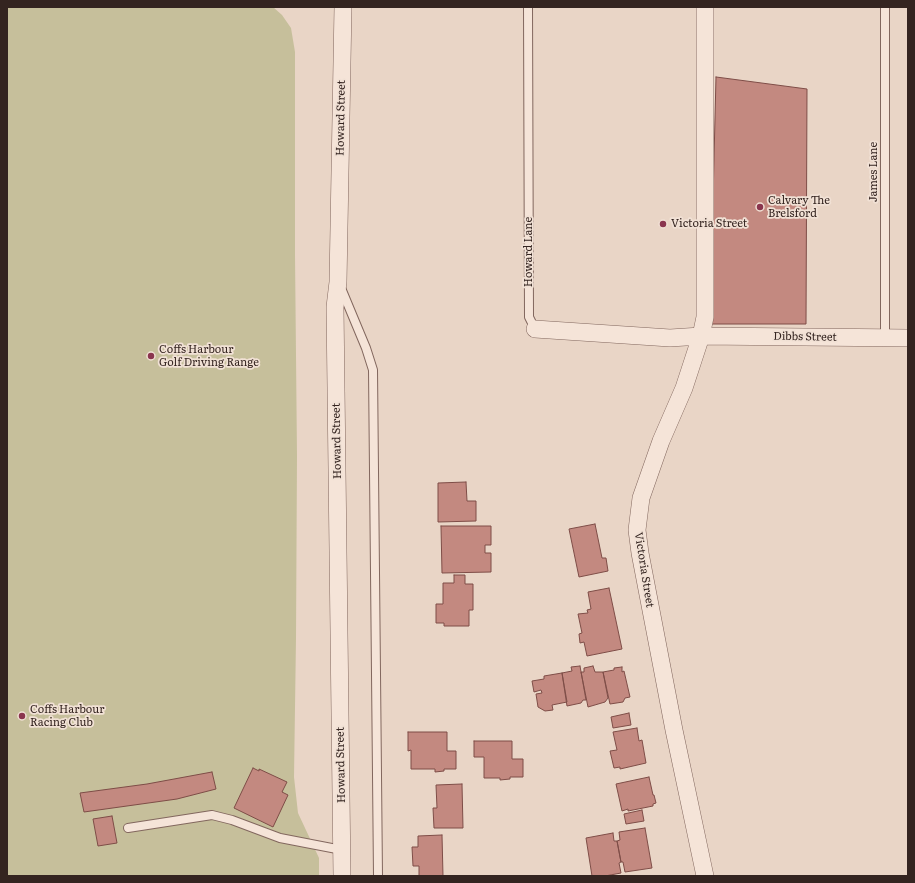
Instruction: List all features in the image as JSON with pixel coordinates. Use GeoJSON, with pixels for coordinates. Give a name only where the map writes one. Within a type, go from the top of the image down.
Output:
{"type":"FeatureCollection","features":[{"type":"Feature","properties":{"kind":"street","name":"Howard Street"},"geometry":{"type":"LineString","coordinates":[[342,876],[335,307],[338,282],[343,7]]}},
{"type":"Feature","properties":{"kind":"street","name":"Victoria Street"},"geometry":{"type":"LineString","coordinates":[[705,7],[704,317],[701,336],[684,388],[661,441],[641,498],[637,530],[640,553],[674,730],[705,876]]}},
{"type":"Feature","properties":{"kind":"street","name":"Howard Lane"},"geometry":{"type":"LineString","coordinates":[[535,329],[670,338],[701,336]]}},
{"type":"Feature","properties":{"kind":"street","name":"Dibbs Street"},"geometry":{"type":"LineString","coordinates":[[701,336],[908,338]]}},
{"type":"Feature","properties":{"kind":"lane","name":"Howard Lane"},"geometry":{"type":"LineString","coordinates":[[528,7],[529,317],[535,329]]}},
{"type":"Feature","properties":{"kind":"lane","name":"James Lane"},"geometry":{"type":"LineString","coordinates":[[885,7],[885,338]]}},
{"type":"Feature","properties":{"kind":"lane"},"geometry":{"type":"LineString","coordinates":[[338,282],[366,348],[373,370],[378,876]]}},
{"type":"Feature","properties":{"kind":"lane"},"geometry":{"type":"LineString","coordinates":[[128,828],[212,815],[232,820],[280,838],[342,850]]}},
{"type":"Feature","properties":{"kind":"shaded area","name":"Coffs Harbour Golf Driving Range"},"geometry":{"type":"Polygon","coordinates":[[[7,7],[273,7],[282,15],[291,28],[295,52],[297,456],[294,777],[298,813],[319,858],[319,876],[7,876],[7,7]]]}},
{"type":"Feature","properties":{"kind":"building","name":"Calvary The Brelsford"},"geometry":{"type":"Polygon","coordinates":[[[716,77],[807,89],[806,324],[710,324],[716,77]]]}},
{"type":"Feature","properties":{"kind":"building"},"geometry":{"type":"Polygon","coordinates":[[[466,482],[467,501],[476,501],[476,521],[438,522],[438,483],[466,482]]]}},
{"type":"Feature","properties":{"kind":"building"},"geometry":{"type":"Polygon","coordinates":[[[595,524],[602,558],[606,558],[608,571],[579,577],[569,529],[595,524]]]}},
{"type":"Feature","properties":{"kind":"building"},"geometry":{"type":"Polygon","coordinates":[[[441,526],[491,526],[491,545],[485,545],[485,553],[491,553],[491,572],[442,573],[441,526]]]}},
{"type":"Feature","properties":{"kind":"building"},"geometry":{"type":"Polygon","coordinates":[[[454,575],[465,575],[465,584],[473,584],[473,610],[469,610],[469,626],[444,626],[444,623],[436,623],[436,604],[443,604],[443,583],[454,583],[454,575]]]}},
{"type":"Feature","properties":{"kind":"building"},"geometry":{"type":"Polygon","coordinates":[[[609,588],[622,649],[587,656],[584,642],[580,643],[579,634],[582,633],[578,614],[588,613],[587,610],[591,609],[588,592],[609,588]]]}},
{"type":"Feature","properties":{"kind":"building"},"geometry":{"type":"Polygon","coordinates":[[[580,666],[586,700],[583,700],[581,703],[567,706],[562,673],[572,671],[571,667],[580,666]]]}},
{"type":"Feature","properties":{"kind":"building"},"geometry":{"type":"Polygon","coordinates":[[[593,666],[595,672],[603,672],[608,698],[605,702],[588,707],[581,672],[584,672],[584,668],[593,666]]]}},
{"type":"Feature","properties":{"kind":"building"},"geometry":{"type":"Polygon","coordinates":[[[622,667],[622,672],[624,671],[630,697],[625,698],[623,702],[610,704],[603,672],[622,667]]]}},
{"type":"Feature","properties":{"kind":"building"},"geometry":{"type":"Polygon","coordinates":[[[562,673],[567,702],[552,705],[553,710],[545,711],[538,707],[536,694],[542,693],[541,690],[534,692],[532,681],[544,679],[544,676],[562,673]]]}},
{"type":"Feature","properties":{"kind":"building"},"geometry":{"type":"Polygon","coordinates":[[[629,713],[631,725],[613,728],[611,717],[629,713]]]}},
{"type":"Feature","properties":{"kind":"building"},"geometry":{"type":"Polygon","coordinates":[[[637,728],[639,741],[642,740],[646,763],[620,769],[620,767],[614,768],[610,751],[617,750],[613,732],[637,728]]]}},
{"type":"Feature","properties":{"kind":"building"},"geometry":{"type":"Polygon","coordinates":[[[408,732],[447,732],[447,751],[456,751],[456,769],[444,769],[444,771],[435,772],[435,769],[411,769],[411,750],[408,751],[408,732]]]}},
{"type":"Feature","properties":{"kind":"building"},"geometry":{"type":"Polygon","coordinates":[[[474,741],[512,741],[512,759],[523,759],[523,777],[510,777],[510,779],[500,780],[500,778],[484,778],[484,757],[474,757],[474,741]]]}},
{"type":"Feature","properties":{"kind":"building"},"geometry":{"type":"Polygon","coordinates":[[[253,768],[259,771],[259,769],[287,782],[282,792],[288,795],[273,827],[234,808],[253,768]]]}},
{"type":"Feature","properties":{"kind":"building"},"geometry":{"type":"Polygon","coordinates":[[[212,772],[216,789],[177,799],[84,812],[80,793],[147,784],[212,772]]]}},
{"type":"Feature","properties":{"kind":"building"},"geometry":{"type":"Polygon","coordinates":[[[649,777],[656,803],[653,804],[653,806],[622,811],[616,784],[649,777]]]}},
{"type":"Feature","properties":{"kind":"building"},"geometry":{"type":"Polygon","coordinates":[[[462,784],[463,828],[434,828],[433,808],[437,808],[436,785],[462,784]]]}},
{"type":"Feature","properties":{"kind":"building"},"geometry":{"type":"Polygon","coordinates":[[[642,810],[644,821],[626,824],[624,814],[642,810]]]}},
{"type":"Feature","properties":{"kind":"building"},"geometry":{"type":"Polygon","coordinates":[[[112,816],[117,843],[98,846],[93,819],[112,816]]]}},
{"type":"Feature","properties":{"kind":"building"},"geometry":{"type":"Polygon","coordinates":[[[645,828],[652,868],[625,872],[623,862],[621,862],[617,841],[620,840],[619,832],[645,828]]]}},
{"type":"Feature","properties":{"kind":"building"},"geometry":{"type":"Polygon","coordinates":[[[613,833],[614,841],[617,841],[621,862],[619,863],[621,873],[605,876],[592,876],[586,838],[613,833]]]}},
{"type":"Feature","properties":{"kind":"building"},"geometry":{"type":"Polygon","coordinates":[[[442,835],[443,876],[419,876],[419,866],[413,866],[412,847],[418,847],[418,836],[442,835]]]}},
{"type":"Feature","properties":{"kind":"place","name":"Calvary The Brelsford"},"geometry":{"type":"Point","coordinates":[760,207]}},
{"type":"Feature","properties":{"kind":"place","name":"Victoria Street"},"geometry":{"type":"Point","coordinates":[663,224]}},
{"type":"Feature","properties":{"kind":"place","name":"Coffs Harbour Golf Driving Range"},"geometry":{"type":"Point","coordinates":[151,356]}},
{"type":"Feature","properties":{"kind":"place","name":"Coffs Harbour Racing Club"},"geometry":{"type":"Point","coordinates":[22,716]}}]}
